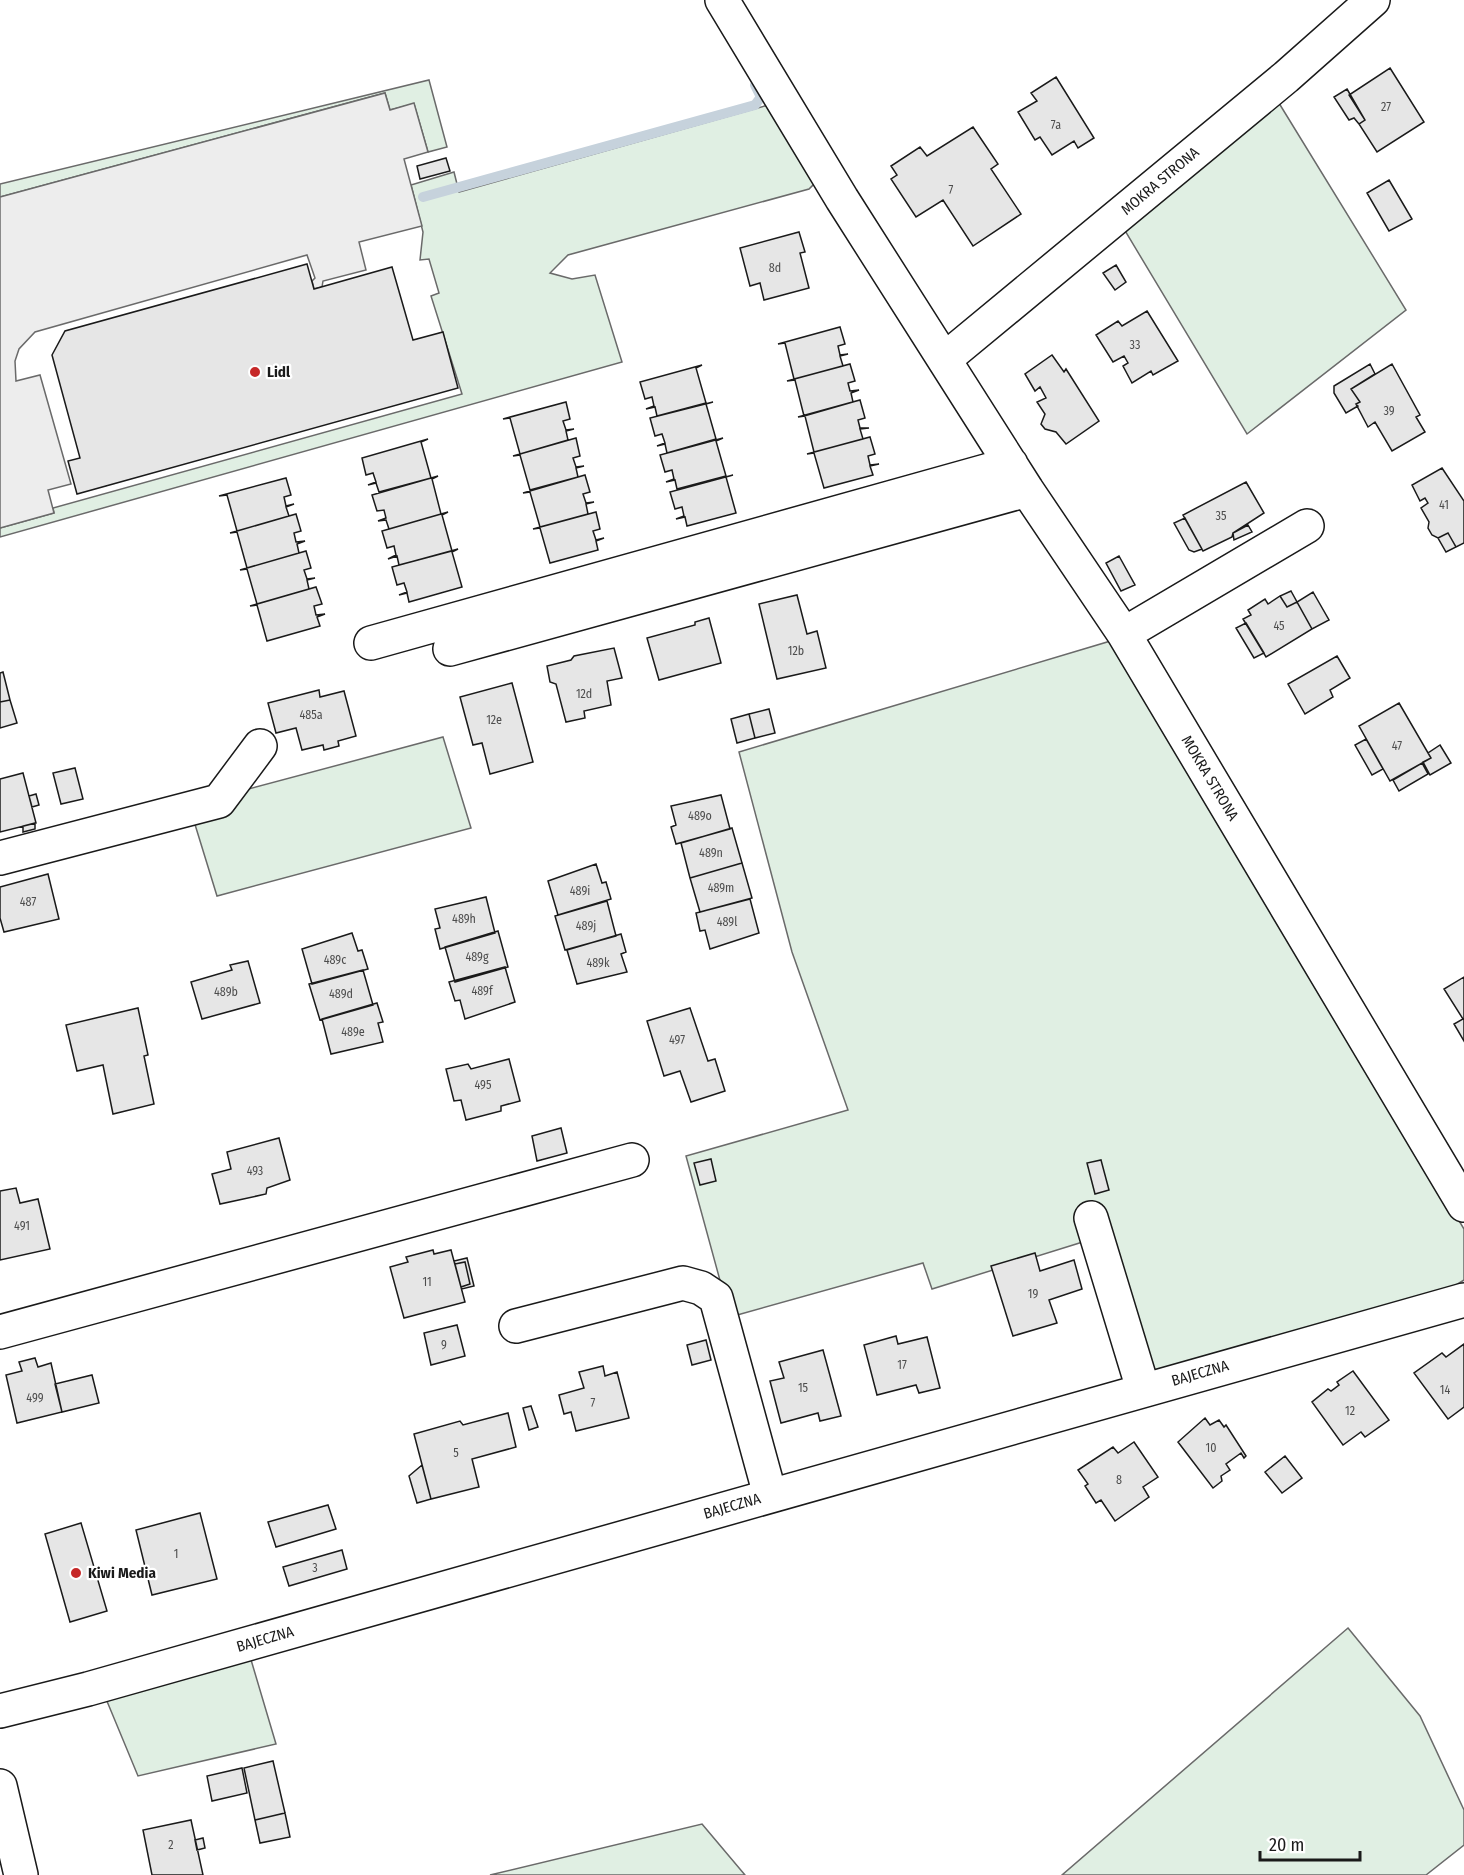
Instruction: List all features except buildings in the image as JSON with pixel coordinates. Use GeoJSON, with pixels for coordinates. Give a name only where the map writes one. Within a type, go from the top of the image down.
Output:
{"type":"FeatureCollection","features":[{"type":"Feature","properties":{"kind":"street","name":"MOKRA STRONA"},"geometry":{"type":"LineString","coordinates":[[722,0],[842,199],[1019,477],[1124,634],[1464,1205]]}},
{"type":"Feature","properties":{"kind":"street","name":"MOKRA STRONA"},"geometry":{"type":"LineString","coordinates":[[945,359],[1286,77],[1373,0]]}},
{"type":"Feature","properties":{"kind":"street"},"geometry":{"type":"LineString","coordinates":[[371,643],[1019,477]]}},
{"type":"Feature","properties":{"kind":"street"},"geometry":{"type":"LineString","coordinates":[[450,649],[1019,477]]}},
{"type":"Feature","properties":{"kind":"street"},"geometry":{"type":"LineString","coordinates":[[1124,634],[1307,526]]}},
{"type":"Feature","properties":{"kind":"street"},"geometry":{"type":"LineString","coordinates":[[0,858],[219,801],[261,746]]}},
{"type":"Feature","properties":{"kind":"street"},"geometry":{"type":"LineString","coordinates":[[0,1332],[632,1160]]}},
{"type":"Feature","properties":{"kind":"street"},"geometry":{"type":"LineString","coordinates":[[1091,1218],[1143,1389]]}},
{"type":"Feature","properties":{"kind":"street"},"geometry":{"type":"LineString","coordinates":[[516,1326],[683,1283],[701,1288],[716,1298],[770,1495]]}},
{"type":"Feature","properties":{"kind":"street","name":"BAJECZNA"},"geometry":{"type":"LineString","coordinates":[[0,1712],[100,1686],[1464,1300]]}},
{"type":"Feature","properties":{"kind":"street"},"geometry":{"type":"LineString","coordinates":[[0,1786],[21,1875]]}},
{"type":"Feature","properties":{"kind":"green space"},"geometry":{"type":"Polygon","coordinates":[[[429,80],[447,147],[428,152],[414,104],[390,110],[385,93],[0,197],[0,184],[429,80]]]}},
{"type":"Feature","properties":{"kind":"green space"},"geometry":{"type":"Polygon","coordinates":[[[1274,95],[1406,310],[1247,434],[1121,224],[1274,95]]]}},
{"type":"Feature","properties":{"kind":"green space"},"geometry":{"type":"Polygon","coordinates":[[[772,104],[814,184],[809,189],[568,255],[550,273],[572,279],[595,275],[622,362],[0,537],[0,528],[54,513],[53,508],[462,394],[431,296],[439,293],[429,259],[420,260],[423,232],[411,185],[454,172],[459,192],[772,104]]]}},
{"type":"Feature","properties":{"kind":"green space"},"geometry":{"type":"Polygon","coordinates":[[[1114,640],[1464,1229],[1464,1280],[1445,1292],[1151,1376],[1086,1241],[932,1289],[923,1263],[730,1317],[686,1156],[848,1110],[792,952],[739,752],[1114,640]]]}},
{"type":"Feature","properties":{"kind":"green space"},"geometry":{"type":"Polygon","coordinates":[[[443,737],[471,828],[217,896],[189,805],[443,737]]]}},
{"type":"Feature","properties":{"kind":"green space"},"geometry":{"type":"Polygon","coordinates":[[[1348,1628],[1420,1716],[1464,1810],[1464,1845],[1426,1875],[1062,1875],[1348,1628]]]}},
{"type":"Feature","properties":{"kind":"green space"},"geometry":{"type":"Polygon","coordinates":[[[249,1653],[276,1744],[138,1776],[104,1694],[249,1653]]]}},
{"type":"Feature","properties":{"kind":"green space"},"geometry":{"type":"Polygon","coordinates":[[[702,1824],[745,1875],[490,1875],[702,1824]]]}},
{"type":"Feature","properties":{"kind":"shaded area"},"geometry":{"type":"Polygon","coordinates":[[[385,93],[390,110],[414,103],[428,152],[404,159],[422,226],[359,242],[366,270],[323,281],[322,287],[314,289],[312,281],[315,278],[307,255],[35,332],[19,349],[15,361],[16,381],[40,375],[71,484],[48,490],[54,513],[0,528],[0,197],[385,93]]]}},
{"type":"Feature","properties":{"kind":"waterway"},"geometry":{"type":"LineString","coordinates":[[423,197],[755,105],[761,97],[755,85]]}},
{"type":"Feature","properties":{"kind":"place","name":"Lidl"},"geometry":{"type":"Point","coordinates":[255,372]}},
{"type":"Feature","properties":{"kind":"place","name":"Kiwi Media"},"geometry":{"type":"Point","coordinates":[76,1573]}}]}
